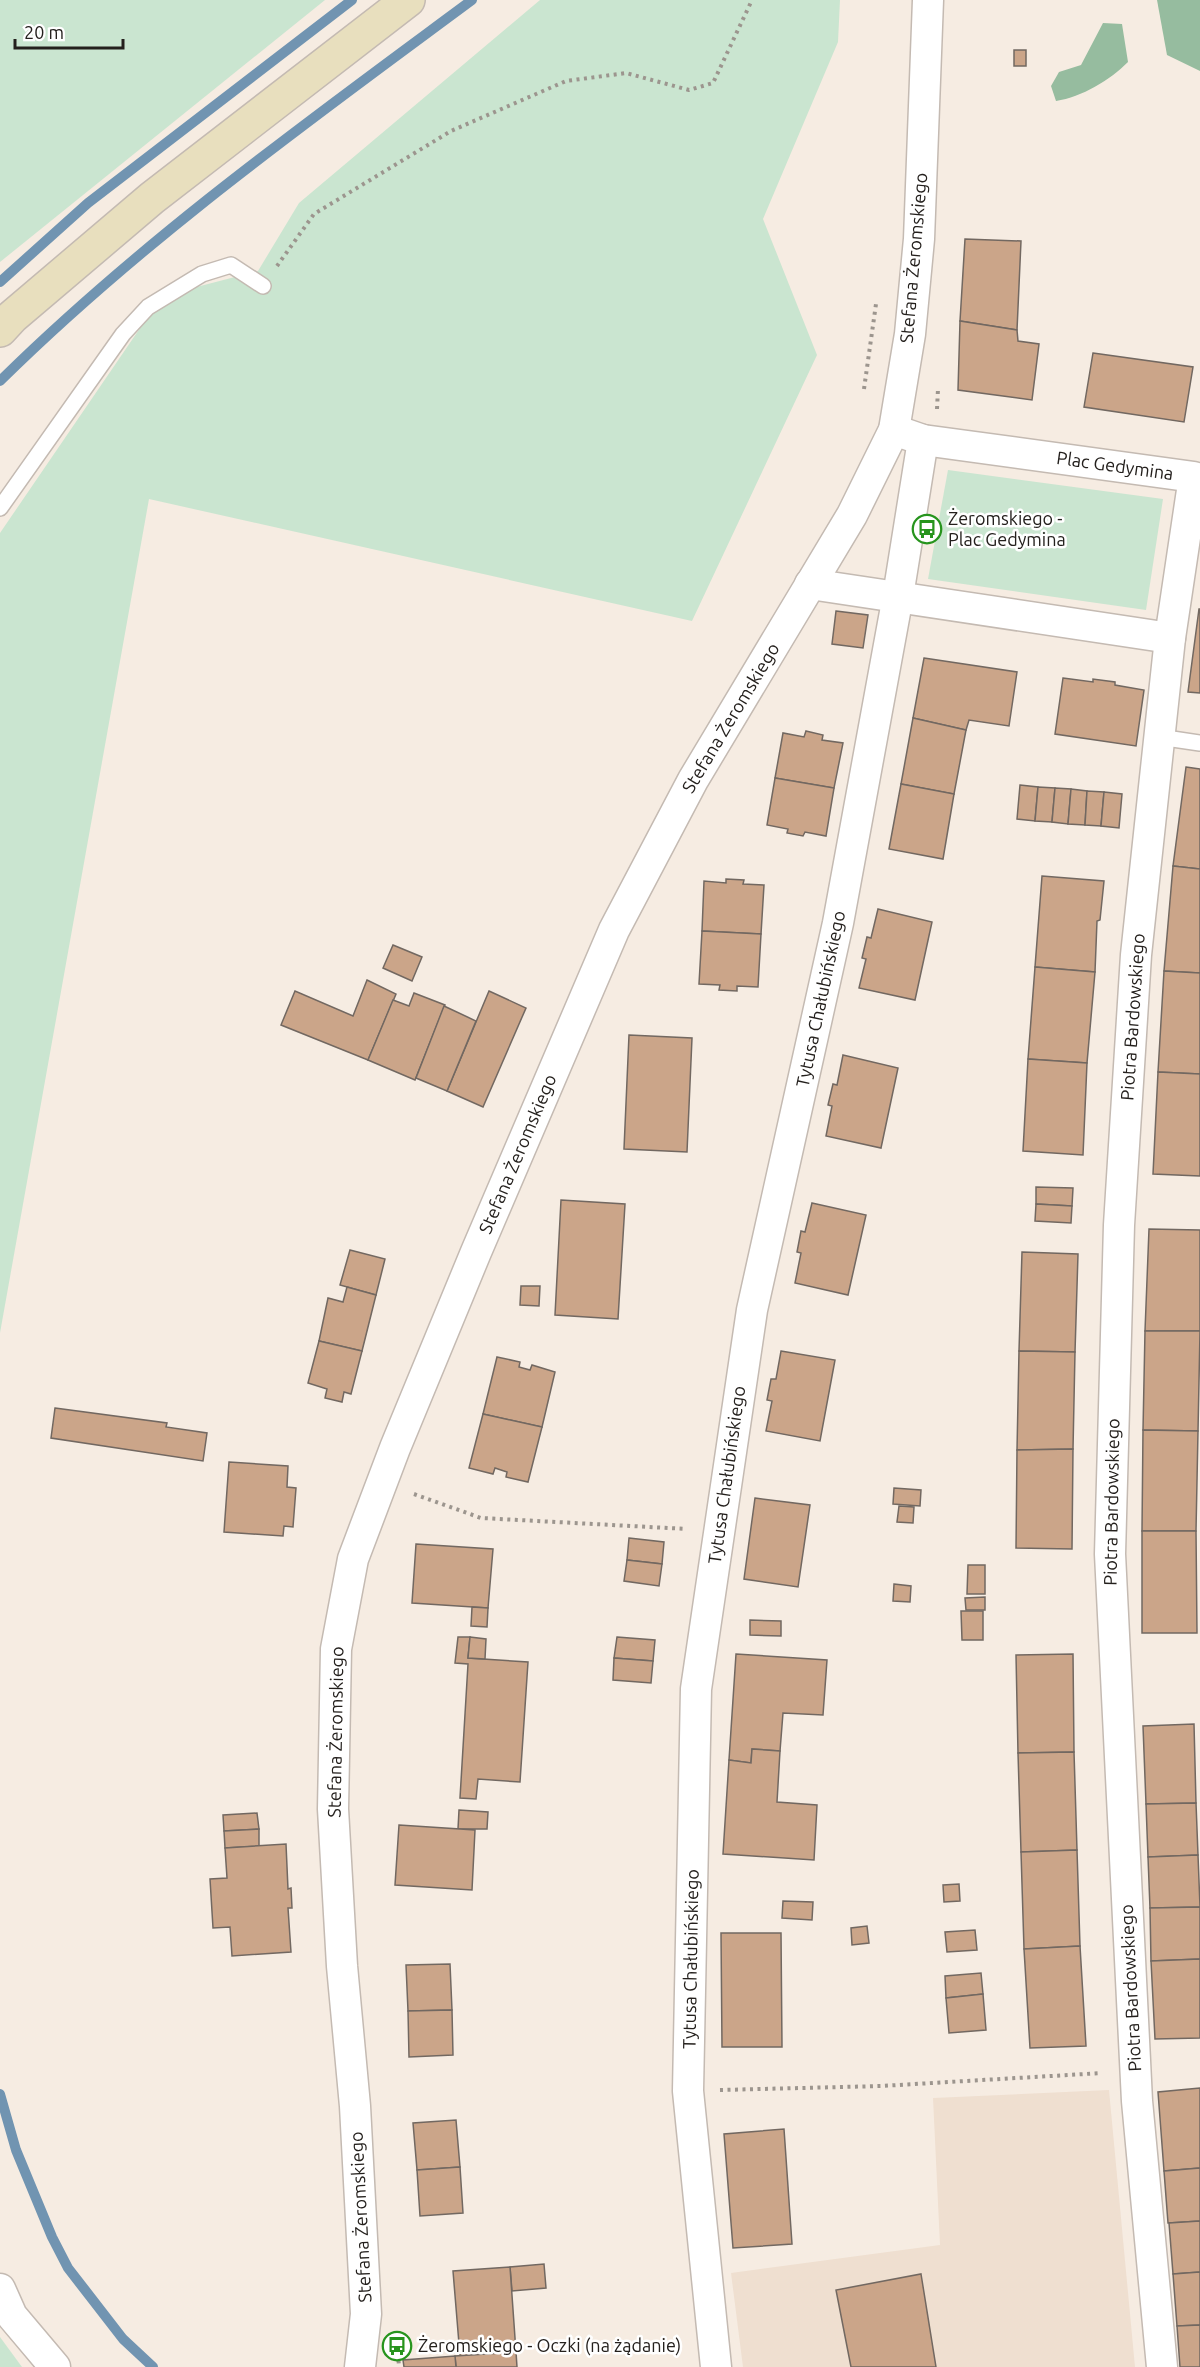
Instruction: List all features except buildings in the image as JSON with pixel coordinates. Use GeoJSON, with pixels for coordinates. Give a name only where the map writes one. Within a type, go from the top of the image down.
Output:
{"type":"FeatureCollection","features":[{"type":"Feature","properties":{"kind":"street"},"geometry":{"type":"LineString","coordinates":[[0,330],[12,317],[152,198],[408,0]]}},
{"type":"Feature","properties":{"kind":"street","name":"Stefana Żeromskiego"},"geometry":{"type":"LineString","coordinates":[[360,2367],[366,2314],[355,2106],[342,1966],[333,1809],[336,1649],[353,1559],[395,1448],[471,1263],[614,930],[693,780],[852,515],[894,430],[910,334],[919,239],[928,0]]}},
{"type":"Feature","properties":{"kind":"street","name":"Plac Gedymina"},"geometry":{"type":"LineString","coordinates":[[894,430],[923,440],[1194,477],[1170,638]]}},
{"type":"Feature","properties":{"kind":"street"},"geometry":{"type":"LineString","coordinates":[[898,596],[923,440]]}},
{"type":"Feature","properties":{"kind":"street"},"geometry":{"type":"LineString","coordinates":[[810,584],[1170,638]]}},
{"type":"Feature","properties":{"kind":"street","name":"Tytusa Chałubińskiego"},"geometry":{"type":"LineString","coordinates":[[716,2367],[688,2091],[696,1689],[752,1310],[838,923],[898,596]]}},
{"type":"Feature","properties":{"kind":"street","name":"Piotra Bardowskiego"},"geometry":{"type":"LineString","coordinates":[[1162,2367],[1136,2071],[1110,1554],[1119,1225],[1136,955],[1170,638]]}},
{"type":"Feature","properties":{"kind":"street"},"geometry":{"type":"LineString","coordinates":[[0,2289],[12,2316],[55,2367]]}},
{"type":"Feature","properties":{"kind":"lane"},"geometry":{"type":"LineString","coordinates":[[0,508],[123,334],[148,307],[202,274],[231,265],[263,286]]}},
{"type":"Feature","properties":{"kind":"lane"},"geometry":{"type":"LineString","coordinates":[[1159,737],[1200,743]]}},
{"type":"Feature","properties":{"kind":"path"},"geometry":{"type":"LineString","coordinates":[[263,286],[314,214],[451,131],[566,81],[626,73],[689,90],[713,83],[752,0]]}},
{"type":"Feature","properties":{"kind":"path"},"geometry":{"type":"LineString","coordinates":[[863,391],[876,304]]}},
{"type":"Feature","properties":{"kind":"path"},"geometry":{"type":"LineString","coordinates":[[407,1492],[481,1518],[719,1531]]}},
{"type":"Feature","properties":{"kind":"path"},"geometry":{"type":"LineString","coordinates":[[688,2091],[881,2086],[1136,2071]]}},
{"type":"Feature","properties":{"kind":"shaded area"},"geometry":{"type":"Polygon","coordinates":[[[1109,2090],[1135,2367],[743,2367],[731,2273],[940,2245],[933,2098],[1109,2090]]]}},
{"type":"Feature","properties":{"kind":"green space"},"geometry":{"type":"Polygon","coordinates":[[[0,0],[325,0],[0,262],[0,0]]]}},
{"type":"Feature","properties":{"kind":"green space"},"geometry":{"type":"Polygon","coordinates":[[[540,0],[840,0],[838,42],[763,219],[817,355],[692,621],[149,499],[0,1333],[0,533],[162,296],[258,271],[299,203],[540,0]]]}},
{"type":"Feature","properties":{"kind":"green space"},"geometry":{"type":"Polygon","coordinates":[[[1157,0],[1200,0],[1200,71],[1167,55],[1157,0]]]}},
{"type":"Feature","properties":{"kind":"green space"},"geometry":{"type":"Polygon","coordinates":[[[1103,23],[1122,24],[1128,62],[1095,87],[1076,96],[1056,101],[1051,86],[1059,72],[1081,65],[1103,23]]]}},
{"type":"Feature","properties":{"kind":"green space"},"geometry":{"type":"Polygon","coordinates":[[[948,470],[1163,499],[1146,610],[928,579],[948,470]]]}},
{"type":"Feature","properties":{"kind":"green space"},"geometry":{"type":"Polygon","coordinates":[[[0,2337],[22,2367],[0,2367],[0,2337]]]}},
{"type":"Feature","properties":{"kind":"waterway"},"geometry":{"type":"LineString","coordinates":[[0,282],[88,203],[352,0]]}},
{"type":"Feature","properties":{"kind":"waterway"},"geometry":{"type":"LineString","coordinates":[[0,381],[112,278],[229,182],[472,0]]}},
{"type":"Feature","properties":{"kind":"waterway"},"geometry":{"type":"LineString","coordinates":[[0,2094],[16,2150],[52,2237],[68,2268],[123,2339],[153,2367]]}},
{"type":"Feature","properties":{"kind":"place","name":"Żeromskiego - Plac Gedymina"},"geometry":{"type":"Point","coordinates":[927,529]}},
{"type":"Feature","properties":{"kind":"place","name":"Żeromskiego - Oczki (na żądanie)"},"geometry":{"type":"Point","coordinates":[397,2346]}}]}
